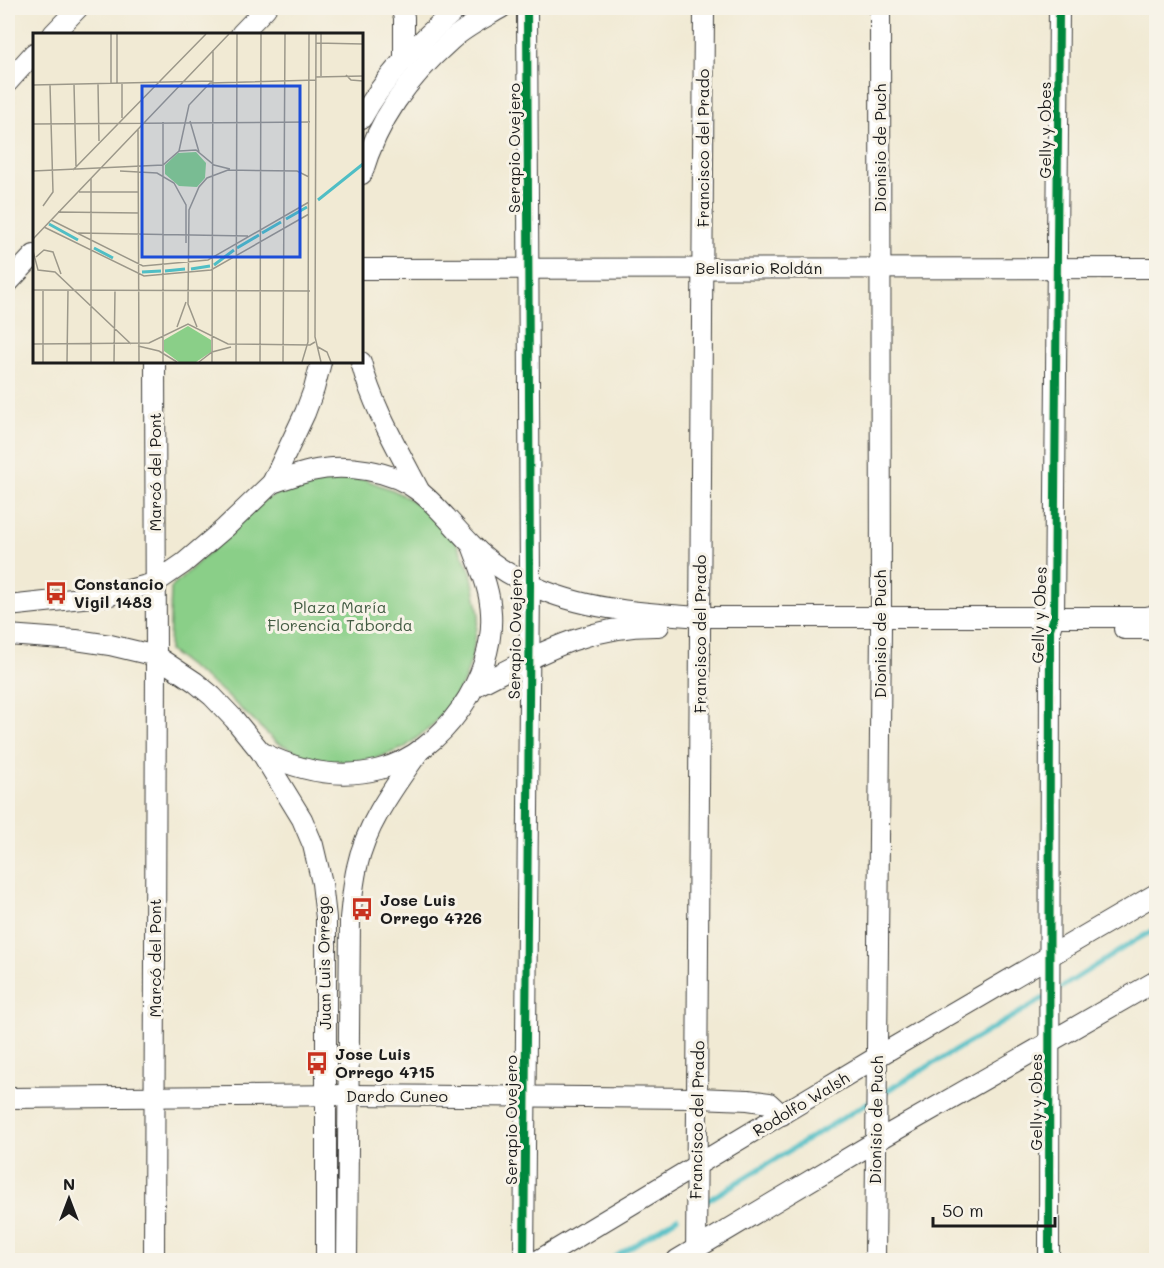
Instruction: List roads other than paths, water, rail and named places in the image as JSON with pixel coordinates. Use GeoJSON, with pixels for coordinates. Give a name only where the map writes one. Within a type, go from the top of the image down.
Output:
{"type":"FeatureCollection","features":[{"type":"Feature","properties":{"kind":"street"},"geometry":{"type":"LineString","coordinates":[[54,33],[78,8]]}},
{"type":"Feature","properties":{"kind":"street"},"geometry":{"type":"LineString","coordinates":[[242,33],[266,8]]}},
{"type":"Feature","properties":{"kind":"street"},"geometry":{"type":"LineString","coordinates":[[401,8],[404,17],[404,59]]}},
{"type":"Feature","properties":{"kind":"street"},"geometry":{"type":"LineString","coordinates":[[363,116],[380,89],[404,59],[433,29],[458,8]]}},
{"type":"Feature","properties":{"kind":"street"},"geometry":{"type":"LineString","coordinates":[[363,171],[370,148],[389,110],[411,81],[451,40],[501,8]]}},
{"type":"Feature","properties":{"kind":"street","name":"Serapio Ovejero"},"geometry":{"type":"LineString","coordinates":[[524,1260],[530,585],[527,8]]}},
{"type":"Feature","properties":{"kind":"street","name":"Francisco del Prado"},"geometry":{"type":"LineString","coordinates":[[696,1255],[704,8]]}},
{"type":"Feature","properties":{"kind":"street","name":"Dionisio de Puch"},"geometry":{"type":"LineString","coordinates":[[875,1260],[880,622],[880,8]]}},
{"type":"Feature","properties":{"kind":"street","name":"Gelly y Obes"},"geometry":{"type":"LineString","coordinates":[[1049,1260],[1048,957],[1058,268],[1059,8]]}},
{"type":"Feature","properties":{"kind":"street"},"geometry":{"type":"LineString","coordinates":[[8,82],[33,54]]}},
{"type":"Feature","properties":{"kind":"street"},"geometry":{"type":"LineString","coordinates":[[8,283],[25,264]]}},
{"type":"Feature","properties":{"kind":"street","name":"Belisario Roldán"},"geometry":{"type":"LineString","coordinates":[[363,269],[1156,268]]}},
{"type":"Feature","properties":{"kind":"street","name":"Marcó del Pont"},"geometry":{"type":"LineString","coordinates":[[154,1260],[155,363]]}},
{"type":"Feature","properties":{"kind":"street"},"geometry":{"type":"LineString","coordinates":[[8,606],[110,595],[155,584],[184,563],[272,483],[305,413],[321,363]]}},
{"type":"Feature","properties":{"kind":"street"},"geometry":{"type":"LineString","coordinates":[[361,363],[377,409],[420,492]]}},
{"type":"Feature","properties":{"kind":"street"},"geometry":{"type":"LineString","coordinates":[[272,483],[312,471],[341,468],[383,474],[399,479],[420,492],[472,546],[503,570],[530,585],[554,596],[600,607],[700,621]]}},
{"type":"Feature","properties":{"kind":"street"},"geometry":{"type":"LineString","coordinates":[[261,752],[287,765],[314,772],[347,773],[379,770],[398,763],[420,750],[446,728],[476,686],[488,646],[491,615],[487,585],[472,546]]}},
{"type":"Feature","properties":{"kind":"street"},"geometry":{"type":"LineString","coordinates":[[1052,623],[1156,615]]}},
{"type":"Feature","properties":{"kind":"street"},"geometry":{"type":"LineString","coordinates":[[476,686],[528,659],[582,636],[632,625],[700,621],[1052,623],[1146,629],[1156,632]]}},
{"type":"Feature","properties":{"kind":"street"},"geometry":{"type":"LineString","coordinates":[[8,635],[76,640],[156,656]]}},
{"type":"Feature","properties":{"kind":"street","name":"Juan Luis Orrego"},"geometry":{"type":"LineString","coordinates":[[156,656],[195,682],[234,719],[261,752],[302,819],[313,845],[322,883],[326,918],[326,1260]]}},
{"type":"Feature","properties":{"kind":"street","name":"Juan Luis Orrego"},"geometry":{"type":"LineString","coordinates":[[347,1260],[350,918],[357,865],[370,830],[391,791],[420,750]]}},
{"type":"Feature","properties":{"kind":"street","name":"Rodolfo Walsh"},"geometry":{"type":"LineString","coordinates":[[539,1260],[1156,894]]}},
{"type":"Feature","properties":{"kind":"street"},"geometry":{"type":"LineString","coordinates":[[677,1260],[696,1255],[875,1142],[1156,981]]}},
{"type":"Feature","properties":{"kind":"street","name":"Dardo Cuneo"},"geometry":{"type":"LineString","coordinates":[[8,1098],[350,1095],[697,1098],[769,1103],[782,1115]]}},
{"type":"Feature","properties":{"kind":"waterway"},"geometry":{"type":"LineString","coordinates":[[1059,989],[1156,929]]}},
{"type":"Feature","properties":{"kind":"waterway"},"geometry":{"type":"LineString","coordinates":[[883,1093],[1044,998]]}},
{"type":"Feature","properties":{"kind":"waterway"},"geometry":{"type":"LineString","coordinates":[[702,1204],[869,1102]]}},
{"type":"Feature","properties":{"kind":"waterway"},"geometry":{"type":"LineString","coordinates":[[610,1260],[677,1218]]}},
{"type":"Feature","properties":{"kind":"place","name":"Constancio Vigil 1483"},"geometry":{"type":"Point","coordinates":[56,593]}},
{"type":"Feature","properties":{"kind":"place","name":"Jose Luis Orrego 4726"},"geometry":{"type":"Point","coordinates":[362,909]}},
{"type":"Feature","properties":{"kind":"place","name":"Jose Luis Orrego 4715"},"geometry":{"type":"Point","coordinates":[317,1063]}},
{"type":"Feature","properties":{"kind":"park label","name":"Plaza María Florencia Taborda"},"geometry":{"type":"Point","coordinates":[340,616]}}]}
